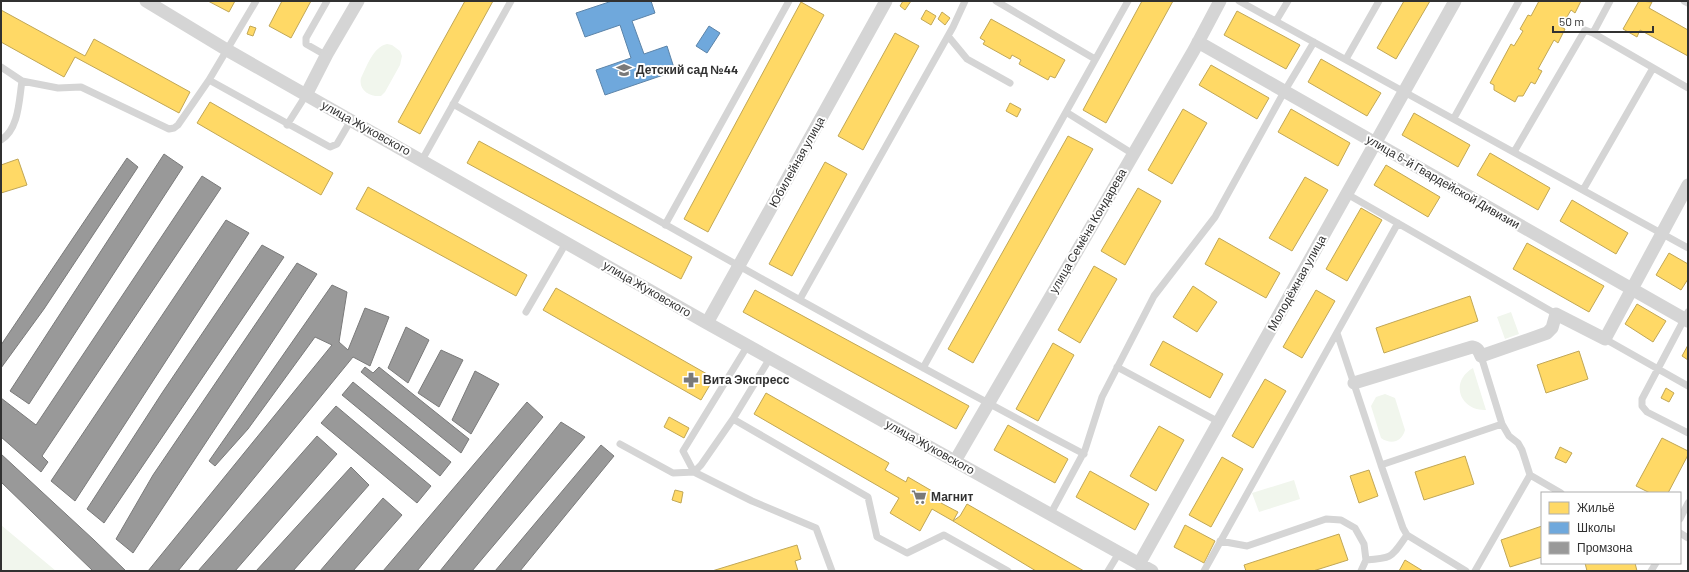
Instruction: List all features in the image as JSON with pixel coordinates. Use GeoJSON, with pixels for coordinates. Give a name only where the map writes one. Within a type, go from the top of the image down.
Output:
{"type":"FeatureCollection","features":[{"type":"Feature","properties":{"kind":"street","name":"улица Жуковского"},"geometry":{"type":"LineString","coordinates":[[146,1],[227,50],[707,323],[1152,571]]}},
{"type":"Feature","properties":{"kind":"street"},"geometry":{"type":"LineString","coordinates":[[306,94],[358,1]]}},
{"type":"Feature","properties":{"kind":"street","name":"Юбилейная улица"},"geometry":{"type":"LineString","coordinates":[[707,323],[886,1]]}},
{"type":"Feature","properties":{"kind":"street","name":"улица Семёна Кондарева"},"geometry":{"type":"LineString","coordinates":[[955,461],[1198,42],[1220,1]]}},
{"type":"Feature","properties":{"kind":"street","name":"Молодёжная улица"},"geometry":{"type":"LineString","coordinates":[[1139,564],[1455,1]]}},
{"type":"Feature","properties":{"kind":"street","name":"улица 6-й Гвардейской Дивизии"},"geometry":{"type":"LineString","coordinates":[[1198,42],[1632,290],[1687,317]]}},
{"type":"Feature","properties":{"kind":"street"},"geometry":{"type":"LineString","coordinates":[[1354,383],[1472,347],[1479,350],[1481,356],[1547,333],[1552,328],[1556,314],[1605,339],[1688,185]]}},
{"type":"Feature","properties":{"kind":"lane"},"geometry":{"type":"LineString","coordinates":[[1,67],[22,81],[58,88],[81,87],[169,129],[174,128],[178,125],[208,80],[256,1]]}},
{"type":"Feature","properties":{"kind":"lane"},"geometry":{"type":"LineString","coordinates":[[326,1],[306,38],[306,44],[320,52],[327,54]]}},
{"type":"Feature","properties":{"kind":"lane"},"geometry":{"type":"LineString","coordinates":[[422,160],[511,1]]}},
{"type":"Feature","properties":{"kind":"lane"},"geometry":{"type":"LineString","coordinates":[[665,225],[789,1]]}},
{"type":"Feature","properties":{"kind":"lane"},"geometry":{"type":"LineString","coordinates":[[800,299],[948,36],[965,1]]}},
{"type":"Feature","properties":{"kind":"lane"},"geometry":{"type":"LineString","coordinates":[[996,1],[1095,59]]}},
{"type":"Feature","properties":{"kind":"lane"},"geometry":{"type":"LineString","coordinates":[[923,368],[1128,1]]}},
{"type":"Feature","properties":{"kind":"lane"},"geometry":{"type":"LineString","coordinates":[[1239,1],[1688,248]]}},
{"type":"Feature","properties":{"kind":"lane"},"geometry":{"type":"LineString","coordinates":[[1276,21],[1288,1]]}},
{"type":"Feature","properties":{"kind":"lane"},"geometry":{"type":"LineString","coordinates":[[1346,59],[1379,1]]}},
{"type":"Feature","properties":{"kind":"lane"},"geometry":{"type":"LineString","coordinates":[[1454,118],[1519,1]]}},
{"type":"Feature","properties":{"kind":"lane"},"geometry":{"type":"LineString","coordinates":[[1593,33],[1610,1]]}},
{"type":"Feature","properties":{"kind":"lane"},"geometry":{"type":"LineString","coordinates":[[1684,1],[1688,4]]}},
{"type":"Feature","properties":{"kind":"lane"},"geometry":{"type":"LineString","coordinates":[[1514,152],[1585,30],[1593,33],[1688,88]]}},
{"type":"Feature","properties":{"kind":"lane"},"geometry":{"type":"LineString","coordinates":[[948,36],[968,58],[1010,83]]}},
{"type":"Feature","properties":{"kind":"lane"},"geometry":{"type":"LineString","coordinates":[[1050,514],[1084,454],[1102,397],[1154,296],[1216,217],[1284,92],[1314,42]]}},
{"type":"Feature","properties":{"kind":"lane"},"geometry":{"type":"LineString","coordinates":[[1583,190],[1654,68]]}},
{"type":"Feature","properties":{"kind":"lane"},"geometry":{"type":"LineString","coordinates":[[208,80],[330,147],[337,144],[351,120]]}},
{"type":"Feature","properties":{"kind":"lane"},"geometry":{"type":"LineString","coordinates":[[1,140],[7,136],[14,125],[22,81]]}},
{"type":"Feature","properties":{"kind":"lane"},"geometry":{"type":"LineString","coordinates":[[287,124],[306,94]]}},
{"type":"Feature","properties":{"kind":"lane"},"geometry":{"type":"LineString","coordinates":[[454,104],[738,267],[800,299],[988,404],[1084,454]]}},
{"type":"Feature","properties":{"kind":"lane"},"geometry":{"type":"LineString","coordinates":[[1066,112],[1133,154]]}},
{"type":"Feature","properties":{"kind":"lane"},"geometry":{"type":"LineString","coordinates":[[1347,194],[1556,314]]}},
{"type":"Feature","properties":{"kind":"lane"},"geometry":{"type":"LineString","coordinates":[[1204,571],[1398,223]]}},
{"type":"Feature","properties":{"kind":"lane"},"geometry":{"type":"LineString","coordinates":[[526,312],[566,243]]}},
{"type":"Feature","properties":{"kind":"lane"},"geometry":{"type":"LineString","coordinates":[[1687,317],[1642,399],[1642,406],[1647,412],[1688,433]]}},
{"type":"Feature","properties":{"kind":"lane"},"geometry":{"type":"LineString","coordinates":[[1337,333],[1403,528],[1407,535],[1463,570]]}},
{"type":"Feature","properties":{"kind":"lane"},"geometry":{"type":"LineString","coordinates":[[1605,339],[1688,386]]}},
{"type":"Feature","properties":{"kind":"lane"},"geometry":{"type":"LineString","coordinates":[[694,472],[683,451],[748,345]]}},
{"type":"Feature","properties":{"kind":"lane"},"geometry":{"type":"LineString","coordinates":[[1481,356],[1502,424],[1509,436],[1518,443],[1522,450],[1530,475],[1559,492]]}},
{"type":"Feature","properties":{"kind":"lane"},"geometry":{"type":"LineString","coordinates":[[694,472],[701,465],[733,419],[770,358]]}},
{"type":"Feature","properties":{"kind":"lane"},"geometry":{"type":"LineString","coordinates":[[1118,367],[1219,422]]}},
{"type":"Feature","properties":{"kind":"lane"},"geometry":{"type":"LineString","coordinates":[[733,419],[868,497],[877,537],[907,553],[944,535],[1008,571]]}},
{"type":"Feature","properties":{"kind":"lane"},"geometry":{"type":"LineString","coordinates":[[1382,465],[1502,424]]}},
{"type":"Feature","properties":{"kind":"lane"},"geometry":{"type":"LineString","coordinates":[[620,444],[673,473],[694,472],[752,501],[816,528],[832,571]]}},
{"type":"Feature","properties":{"kind":"lane"},"geometry":{"type":"LineString","coordinates":[[1475,571],[1530,475]]}},
{"type":"Feature","properties":{"kind":"lane"},"geometry":{"type":"LineString","coordinates":[[1681,517],[1688,503]]}},
{"type":"Feature","properties":{"kind":"lane"},"geometry":{"type":"LineString","coordinates":[[1220,541],[1247,546],[1326,519],[1341,520],[1355,528],[1364,544],[1366,560],[1362,571]]}},
{"type":"Feature","properties":{"kind":"lane"},"geometry":{"type":"LineString","coordinates":[[1366,560],[1388,558],[1393,554],[1407,535]]}},
{"type":"Feature","properties":{"kind":"lane"},"geometry":{"type":"LineString","coordinates":[[1108,571],[1119,553]]}},
{"type":"Feature","properties":{"kind":"shaded area"},"geometry":{"type":"Polygon","coordinates":[[[387,44],[392,45],[400,51],[402,56],[400,65],[385,92],[381,96],[369,94],[361,86],[361,78],[374,53],[382,46],[387,44]]]}},
{"type":"Feature","properties":{"kind":"shaded area"},"geometry":{"type":"Polygon","coordinates":[[[1511,312],[1519,334],[1505,339],[1497,317],[1511,312]]]}},
{"type":"Feature","properties":{"kind":"shaded area"},"geometry":{"type":"Polygon","coordinates":[[[1473,368],[1486,410],[1477,409],[1470,406],[1464,401],[1461,395],[1461,381],[1473,368]]]}},
{"type":"Feature","properties":{"kind":"shaded area"},"geometry":{"type":"Polygon","coordinates":[[[1385,394],[1395,398],[1405,430],[1404,434],[1399,440],[1392,442],[1381,438],[1371,406],[1376,397],[1385,394]]]}},
{"type":"Feature","properties":{"kind":"shaded area"},"geometry":{"type":"Polygon","coordinates":[[[1294,480],[1300,499],[1259,512],[1252,493],[1294,480]]]}},
{"type":"Feature","properties":{"kind":"shaded area"},"geometry":{"type":"Polygon","coordinates":[[[1,525],[56,571],[1,571],[1,525]]]}},
{"type":"Feature","properties":{"kind":"building: Жильё"},"geometry":{"type":"Polygon","coordinates":[[[208,1],[235,1],[229,12],[208,1]]]}},
{"type":"Feature","properties":{"kind":"building: Жильё"},"geometry":{"type":"Polygon","coordinates":[[[282,1],[311,1],[291,38],[269,26],[282,1]]]}},
{"type":"Feature","properties":{"kind":"building: Жильё"},"geometry":{"type":"Polygon","coordinates":[[[465,1],[493,1],[420,134],[398,122],[465,1]]]}},
{"type":"Feature","properties":{"kind":"building: Жильё"},"geometry":{"type":"Polygon","coordinates":[[[903,1],[911,1],[905,10],[900,6],[903,1]]]}},
{"type":"Feature","properties":{"kind":"building: Жильё"},"geometry":{"type":"Polygon","coordinates":[[[1142,1],[1173,1],[1106,123],[1083,110],[1142,1]]]}},
{"type":"Feature","properties":{"kind":"building: Жильё"},"geometry":{"type":"Polygon","coordinates":[[[1404,1],[1430,1],[1396,59],[1377,48],[1404,1]]]}},
{"type":"Feature","properties":{"kind":"building: Жильё"},"geometry":{"type":"Polygon","coordinates":[[[1539,1],[1581,1],[1575,13],[1571,10],[1561,27],[1565,29],[1558,43],[1554,40],[1538,69],[1542,71],[1535,84],[1531,82],[1523,96],[1518,96],[1515,102],[1494,90],[1494,85],[1490,83],[1511,44],[1514,46],[1523,31],[1520,29],[1528,15],[1531,16],[1539,1]]]}},
{"type":"Feature","properties":{"kind":"building: Жильё"},"geometry":{"type":"Polygon","coordinates":[[[1639,1],[1652,2],[1649,8],[1688,30],[1688,56],[1640,30],[1637,37],[1623,29],[1639,1]]]}},
{"type":"Feature","properties":{"kind":"building: Жильё"},"geometry":{"type":"Polygon","coordinates":[[[801,2],[824,15],[708,232],[684,219],[801,2]]]}},
{"type":"Feature","properties":{"kind":"building: Жильё"},"geometry":{"type":"Polygon","coordinates":[[[1,10],[85,56],[94,39],[190,92],[179,113],[75,57],[64,77],[1,42],[1,10]]]}},
{"type":"Feature","properties":{"kind":"building: Жильё"},"geometry":{"type":"Polygon","coordinates":[[[926,10],[936,16],[931,25],[921,19],[926,10]]]}},
{"type":"Feature","properties":{"kind":"building: Жильё"},"geometry":{"type":"Polygon","coordinates":[[[1237,11],[1300,45],[1286,69],[1224,35],[1237,11]]]}},
{"type":"Feature","properties":{"kind":"building: Жильё"},"geometry":{"type":"Polygon","coordinates":[[[942,12],[950,18],[945,25],[938,19],[942,12]]]}},
{"type":"Feature","properties":{"kind":"building: Жильё"},"geometry":{"type":"Polygon","coordinates":[[[991,19],[1065,60],[1055,78],[1050,76],[1048,80],[1019,64],[1021,60],[1012,55],[1010,59],[983,44],[985,41],[980,38],[991,19]]]}},
{"type":"Feature","properties":{"kind":"building: Жильё"},"geometry":{"type":"Polygon","coordinates":[[[250,26],[256,28],[253,36],[247,34],[250,26]]]}},
{"type":"Feature","properties":{"kind":"building: Жильё"},"geometry":{"type":"Polygon","coordinates":[[[895,33],[919,46],[863,150],[838,136],[895,33]]]}},
{"type":"Feature","properties":{"kind":"building: Жильё"},"geometry":{"type":"Polygon","coordinates":[[[1321,59],[1381,93],[1367,116],[1308,82],[1321,59]]]}},
{"type":"Feature","properties":{"kind":"building: Жильё"},"geometry":{"type":"Polygon","coordinates":[[[1211,65],[1269,98],[1257,119],[1199,85],[1211,65]]]}},
{"type":"Feature","properties":{"kind":"building: Жильё"},"geometry":{"type":"Polygon","coordinates":[[[210,102],[333,173],[321,195],[197,123],[210,102]]]}},
{"type":"Feature","properties":{"kind":"building: Жильё"},"geometry":{"type":"Polygon","coordinates":[[[1010,103],[1021,109],[1017,117],[1006,111],[1010,103]]]}},
{"type":"Feature","properties":{"kind":"building: Жильё"},"geometry":{"type":"Polygon","coordinates":[[[1183,109],[1207,123],[1172,184],[1148,170],[1183,109]]]}},
{"type":"Feature","properties":{"kind":"building: Жильё"},"geometry":{"type":"Polygon","coordinates":[[[1291,109],[1350,143],[1338,166],[1278,132],[1291,109]]]}},
{"type":"Feature","properties":{"kind":"building: Жильё"},"geometry":{"type":"Polygon","coordinates":[[[1414,113],[1470,145],[1458,167],[1402,135],[1414,113]]]}},
{"type":"Feature","properties":{"kind":"building: Жильё"},"geometry":{"type":"Polygon","coordinates":[[[1068,136],[1093,149],[973,363],[948,349],[1068,136]]]}},
{"type":"Feature","properties":{"kind":"building: Жильё"},"geometry":{"type":"Polygon","coordinates":[[[479,141],[692,257],[681,279],[467,163],[479,141]]]}},
{"type":"Feature","properties":{"kind":"building: Жильё"},"geometry":{"type":"Polygon","coordinates":[[[1490,153],[1550,188],[1538,210],[1477,175],[1490,153]]]}},
{"type":"Feature","properties":{"kind":"building: Жильё"},"geometry":{"type":"Polygon","coordinates":[[[18,159],[27,185],[1,193],[1,165],[18,159]]]}},
{"type":"Feature","properties":{"kind":"building: Жильё"},"geometry":{"type":"Polygon","coordinates":[[[825,162],[847,174],[792,276],[769,264],[825,162]]]}},
{"type":"Feature","properties":{"kind":"building: Жильё"},"geometry":{"type":"Polygon","coordinates":[[[1386,165],[1440,197],[1428,217],[1374,185],[1386,165]]]}},
{"type":"Feature","properties":{"kind":"building: Жильё"},"geometry":{"type":"Polygon","coordinates":[[[1305,177],[1328,190],[1292,251],[1269,238],[1305,177]]]}},
{"type":"Feature","properties":{"kind":"building: Жильё"},"geometry":{"type":"Polygon","coordinates":[[[368,187],[527,275],[516,296],[356,209],[368,187]]]}},
{"type":"Feature","properties":{"kind":"building: Жильё"},"geometry":{"type":"Polygon","coordinates":[[[1138,188],[1161,201],[1125,265],[1101,251],[1138,188]]]}},
{"type":"Feature","properties":{"kind":"building: Жильё"},"geometry":{"type":"Polygon","coordinates":[[[1572,200],[1628,233],[1616,254],[1560,221],[1572,200]]]}},
{"type":"Feature","properties":{"kind":"building: Жильё"},"geometry":{"type":"Polygon","coordinates":[[[1361,208],[1382,220],[1347,281],[1326,269],[1361,208]]]}},
{"type":"Feature","properties":{"kind":"building: Жильё"},"geometry":{"type":"Polygon","coordinates":[[[1219,238],[1280,273],[1266,298],[1205,264],[1219,238]]]}},
{"type":"Feature","properties":{"kind":"building: Жильё"},"geometry":{"type":"Polygon","coordinates":[[[1527,243],[1604,286],[1589,312],[1513,269],[1527,243]]]}},
{"type":"Feature","properties":{"kind":"building: Жильё"},"geometry":{"type":"Polygon","coordinates":[[[1669,253],[1688,264],[1688,279],[1681,290],[1656,275],[1669,253]]]}},
{"type":"Feature","properties":{"kind":"building: Жильё"},"geometry":{"type":"Polygon","coordinates":[[[1094,266],[1117,279],[1080,343],[1058,330],[1094,266]]]}},
{"type":"Feature","properties":{"kind":"building: Жильё"},"geometry":{"type":"Polygon","coordinates":[[[1193,286],[1217,302],[1197,332],[1173,317],[1193,286]]]}},
{"type":"Feature","properties":{"kind":"building: Жильё"},"geometry":{"type":"Polygon","coordinates":[[[556,288],[714,378],[701,400],[543,310],[556,288]]]}},
{"type":"Feature","properties":{"kind":"building: Жильё"},"geometry":{"type":"Polygon","coordinates":[[[755,290],[969,406],[956,429],[743,312],[755,290]]]}},
{"type":"Feature","properties":{"kind":"building: Жильё"},"geometry":{"type":"Polygon","coordinates":[[[1316,290],[1335,301],[1302,358],[1283,347],[1316,290]]]}},
{"type":"Feature","properties":{"kind":"building: Жильё"},"geometry":{"type":"Polygon","coordinates":[[[1470,296],[1478,321],[1384,353],[1376,328],[1470,296]]]}},
{"type":"Feature","properties":{"kind":"building: Жильё"},"geometry":{"type":"Polygon","coordinates":[[[1637,304],[1666,321],[1653,342],[1625,324],[1637,304]]]}},
{"type":"Feature","properties":{"kind":"building: Жильё"},"geometry":{"type":"Polygon","coordinates":[[[1163,341],[1223,374],[1210,398],[1150,365],[1163,341]]]}},
{"type":"Feature","properties":{"kind":"building: Жильё"},"geometry":{"type":"Polygon","coordinates":[[[1053,343],[1074,355],[1038,421],[1016,409],[1053,343]]]}},
{"type":"Feature","properties":{"kind":"building: Жильё"},"geometry":{"type":"Polygon","coordinates":[[[1688,345],[1688,360],[1682,356],[1688,345]]]}},
{"type":"Feature","properties":{"kind":"building: Жильё"},"geometry":{"type":"Polygon","coordinates":[[[1579,351],[1588,379],[1546,393],[1537,365],[1579,351]]]}},
{"type":"Feature","properties":{"kind":"building: Жильё"},"geometry":{"type":"Polygon","coordinates":[[[1265,379],[1286,391],[1253,448],[1232,436],[1265,379]]]}},
{"type":"Feature","properties":{"kind":"building: Жильё"},"geometry":{"type":"Polygon","coordinates":[[[1666,388],[1674,393],[1669,402],[1661,398],[1666,388]]]}},
{"type":"Feature","properties":{"kind":"building: Жильё"},"geometry":{"type":"Polygon","coordinates":[[[766,393],[889,463],[885,470],[906,482],[908,477],[944,498],[941,503],[958,512],[953,521],[932,509],[920,531],[890,513],[899,498],[754,414],[766,393]]]}},
{"type":"Feature","properties":{"kind":"building: Жильё"},"geometry":{"type":"Polygon","coordinates":[[[669,417],[689,428],[684,438],[664,427],[669,417]]]}},
{"type":"Feature","properties":{"kind":"building: Жильё"},"geometry":{"type":"Polygon","coordinates":[[[1008,425],[1068,459],[1055,483],[994,450],[1008,425]]]}},
{"type":"Feature","properties":{"kind":"building: Жильё"},"geometry":{"type":"Polygon","coordinates":[[[1159,426],[1184,440],[1156,491],[1130,476],[1159,426]]]}},
{"type":"Feature","properties":{"kind":"building: Жильё"},"geometry":{"type":"Polygon","coordinates":[[[1662,438],[1688,451],[1688,455],[1669,492],[1648,492],[1636,486],[1662,438]]]}},
{"type":"Feature","properties":{"kind":"building: Жильё"},"geometry":{"type":"Polygon","coordinates":[[[1560,447],[1572,453],[1566,463],[1555,458],[1560,447]]]}},
{"type":"Feature","properties":{"kind":"building: Жильё"},"geometry":{"type":"Polygon","coordinates":[[[1465,456],[1474,484],[1424,500],[1415,472],[1465,456]]]}},
{"type":"Feature","properties":{"kind":"building: Жильё"},"geometry":{"type":"Polygon","coordinates":[[[1222,457],[1243,469],[1211,527],[1189,515],[1222,457]]]}},
{"type":"Feature","properties":{"kind":"building: Жильё"},"geometry":{"type":"Polygon","coordinates":[[[1369,470],[1378,496],[1359,503],[1350,476],[1369,470]]]}},
{"type":"Feature","properties":{"kind":"building: Жильё"},"geometry":{"type":"Polygon","coordinates":[[[1090,471],[1149,504],[1135,530],[1076,497],[1090,471]]]}},
{"type":"Feature","properties":{"kind":"building: Жильё"},"geometry":{"type":"Polygon","coordinates":[[[675,490],[683,492],[681,503],[672,500],[675,490]]]}},
{"type":"Feature","properties":{"kind":"building: Жильё"},"geometry":{"type":"Polygon","coordinates":[[[967,504],[1084,571],[1036,571],[953,521],[960,516],[967,504]]]}},
{"type":"Feature","properties":{"kind":"building: Жильё"},"geometry":{"type":"Polygon","coordinates":[[[1185,525],[1215,541],[1204,563],[1174,547],[1185,525]]]}},
{"type":"Feature","properties":{"kind":"building: Жильё"},"geometry":{"type":"Polygon","coordinates":[[[1541,526],[1541,557],[1510,567],[1501,540],[1541,526]]]}},
{"type":"Feature","properties":{"kind":"building: Жильё"},"geometry":{"type":"Polygon","coordinates":[[[1339,534],[1348,560],[1313,571],[1246,571],[1244,565],[1339,534]]]}},
{"type":"Feature","properties":{"kind":"building: Жильё"},"geometry":{"type":"Polygon","coordinates":[[[797,545],[801,559],[795,561],[798,571],[712,571],[797,545]]]}},
{"type":"Feature","properties":{"kind":"building: Жильё"},"geometry":{"type":"Polygon","coordinates":[[[1405,560],[1423,571],[1399,571],[1405,560]]]}},
{"type":"Feature","properties":{"kind":"building: Жильё"},"geometry":{"type":"Polygon","coordinates":[[[1585,564],[1635,564],[1637,571],[1587,571],[1585,564]]]}},
{"type":"Feature","properties":{"kind":"building: Школы"},"geometry":{"type":"Polygon","coordinates":[[[612,1],[651,1],[655,13],[632,21],[644,54],[667,46],[675,71],[605,95],[596,70],[631,58],[620,25],[585,37],[576,13],[612,1]]]}},
{"type":"Feature","properties":{"kind":"building: Школы"},"geometry":{"type":"Polygon","coordinates":[[[709,26],[720,33],[707,53],[696,46],[709,26]]]}},
{"type":"Feature","properties":{"kind":"building: Промзона"},"geometry":{"type":"Polygon","coordinates":[[[164,154],[183,167],[29,404],[10,391],[164,154]]]}},
{"type":"Feature","properties":{"kind":"building: Промзона"},"geometry":{"type":"Polygon","coordinates":[[[127,158],[138,167],[44,309],[1,368],[1,345],[127,158]]]}},
{"type":"Feature","properties":{"kind":"building: Промзона"},"geometry":{"type":"Polygon","coordinates":[[[202,176],[221,188],[42,456],[48,462],[41,472],[1,437],[1,398],[36,425],[202,176]]]}},
{"type":"Feature","properties":{"kind":"building: Промзона"},"geometry":{"type":"Polygon","coordinates":[[[226,220],[249,233],[75,501],[51,481],[226,220]]]}},
{"type":"Feature","properties":{"kind":"building: Промзона"},"geometry":{"type":"Polygon","coordinates":[[[262,245],[284,257],[104,523],[87,509],[162,393],[262,245]]]}},
{"type":"Feature","properties":{"kind":"building: Промзона"},"geometry":{"type":"Polygon","coordinates":[[[297,263],[317,274],[133,553],[116,539],[153,475],[297,263]]]}},
{"type":"Feature","properties":{"kind":"building: Промзона"},"geometry":{"type":"Polygon","coordinates":[[[332,285],[347,292],[339,342],[348,350],[365,308],[389,317],[370,366],[353,357],[178,571],[148,571],[332,345],[315,337],[248,429],[215,466],[209,461],[332,285]]]}},
{"type":"Feature","properties":{"kind":"building: Промзона"},"geometry":{"type":"Polygon","coordinates":[[[406,327],[429,340],[408,383],[388,368],[406,327]]]}},
{"type":"Feature","properties":{"kind":"building: Промзона"},"geometry":{"type":"Polygon","coordinates":[[[441,350],[463,360],[439,407],[418,393],[441,350]]]}},
{"type":"Feature","properties":{"kind":"building: Промзона"},"geometry":{"type":"Polygon","coordinates":[[[365,367],[373,373],[379,367],[469,439],[461,453],[361,372],[365,367]]]}},
{"type":"Feature","properties":{"kind":"building: Промзона"},"geometry":{"type":"Polygon","coordinates":[[[475,371],[499,384],[471,434],[452,420],[475,371]]]}},
{"type":"Feature","properties":{"kind":"building: Промзона"},"geometry":{"type":"Polygon","coordinates":[[[353,382],[451,462],[440,476],[342,395],[353,382]]]}},
{"type":"Feature","properties":{"kind":"building: Промзона"},"geometry":{"type":"Polygon","coordinates":[[[527,402],[543,417],[417,571],[383,571],[527,402]]]}},
{"type":"Feature","properties":{"kind":"building: Промзона"},"geometry":{"type":"Polygon","coordinates":[[[336,406],[431,486],[417,503],[321,423],[336,406]]]}},
{"type":"Feature","properties":{"kind":"building: Промзона"},"geometry":{"type":"Polygon","coordinates":[[[561,422],[585,437],[472,571],[440,571],[561,422]]]}},
{"type":"Feature","properties":{"kind":"building: Промзона"},"geometry":{"type":"Polygon","coordinates":[[[317,436],[337,454],[235,571],[198,571],[317,436]]]}},
{"type":"Feature","properties":{"kind":"building: Промзона"},"geometry":{"type":"Polygon","coordinates":[[[601,445],[614,456],[520,571],[495,571],[601,445]]]}},
{"type":"Feature","properties":{"kind":"building: Промзона"},"geometry":{"type":"Polygon","coordinates":[[[1,454],[126,571],[93,571],[1,482],[1,454]]]}},
{"type":"Feature","properties":{"kind":"building: Промзона"},"geometry":{"type":"Polygon","coordinates":[[[351,467],[369,485],[293,571],[256,571],[351,467]]]}},
{"type":"Feature","properties":{"kind":"building: Промзона"},"geometry":{"type":"Polygon","coordinates":[[[383,498],[402,515],[353,571],[320,571],[383,498]]]}},
{"type":"Feature","properties":{"kind":"place","name":"Детский сад №44"},"geometry":{"type":"Point","coordinates":[624,70]}},
{"type":"Feature","properties":{"kind":"place","name":"Вита Экспресс"},"geometry":{"type":"Point","coordinates":[691,380]}},
{"type":"Feature","properties":{"kind":"place","name":"Магнит"},"geometry":{"type":"Point","coordinates":[919,497]}}]}
